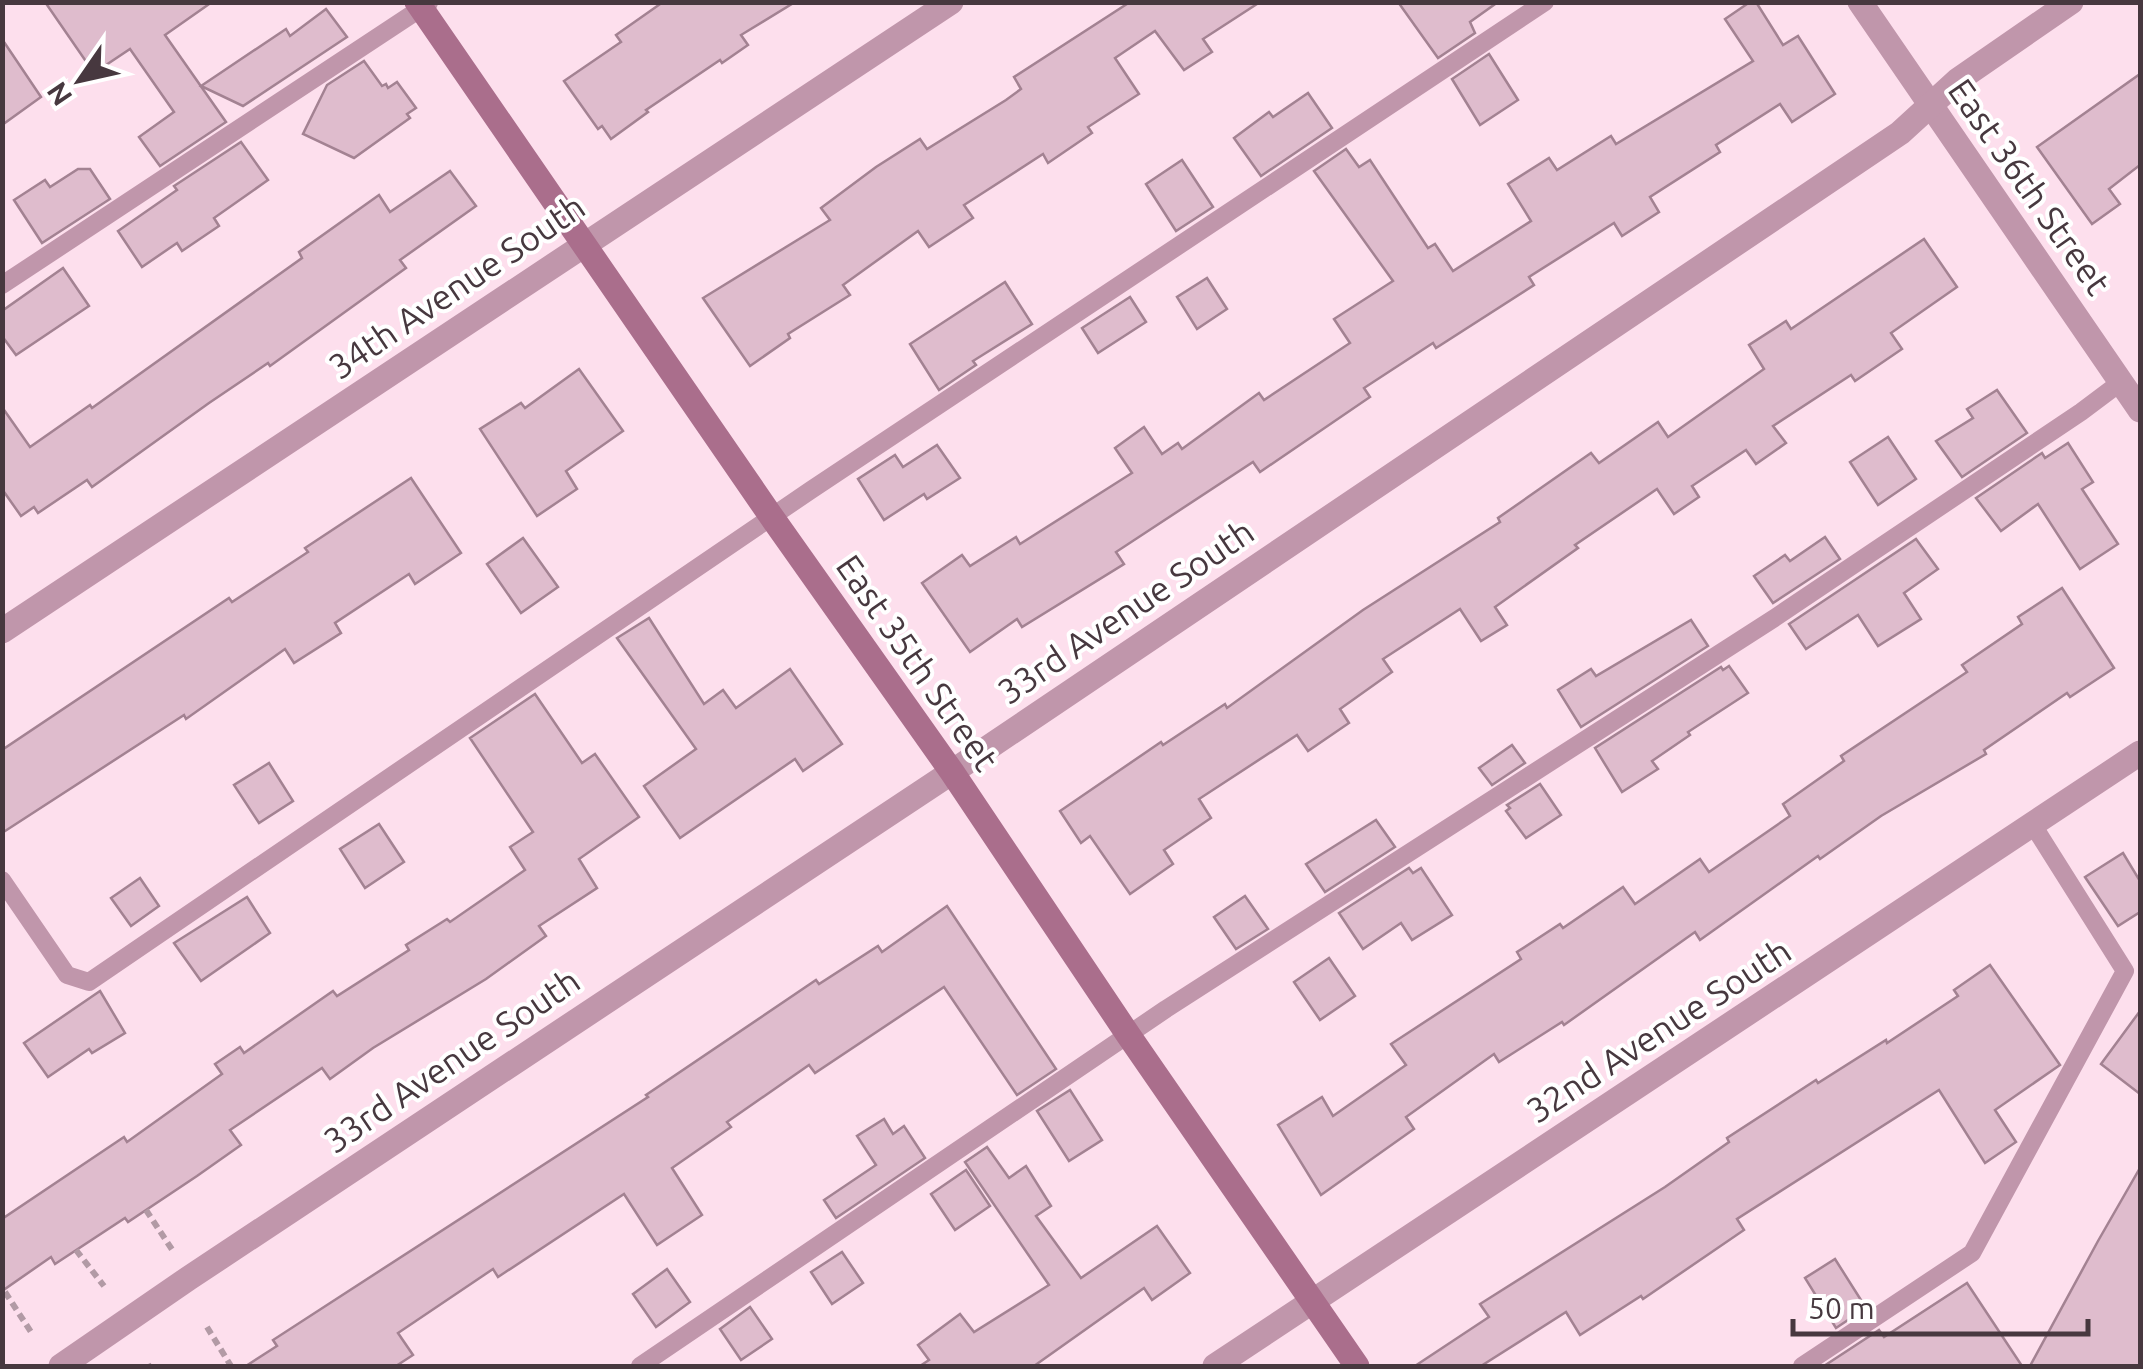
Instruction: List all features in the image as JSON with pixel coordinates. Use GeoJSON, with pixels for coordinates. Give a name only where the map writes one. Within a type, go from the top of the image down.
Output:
{"type":"FeatureCollection","features":[{"type":"Feature","properties":{"kind":"street","name":"34th Avenue South"},"geometry":{"type":"LineString","coordinates":[[2,631],[951,2]]}},
{"type":"Feature","properties":{"kind":"street","name":"East 36th Street"},"geometry":{"type":"LineString","coordinates":[[1860,2],[2140,410]]}},
{"type":"Feature","properties":{"kind":"street","name":"33rd Avenue South"},"geometry":{"type":"LineString","coordinates":[[60,1366],[1900,134],[1958,80],[2072,2]]}},
{"type":"Feature","properties":{"kind":"street","name":"East 35th Street"},"geometry":{"type":"LineString","coordinates":[[422,4],[1357,1366]]}},
{"type":"Feature","properties":{"kind":"street","name":"32nd Avenue South"},"geometry":{"type":"LineString","coordinates":[[1214,1366],[2140,753]]}},
{"type":"Feature","properties":{"kind":"lane"},"geometry":{"type":"LineString","coordinates":[[2,880],[67,975],[89,982],[772,516],[1545,2]]}},
{"type":"Feature","properties":{"kind":"lane"},"geometry":{"type":"LineString","coordinates":[[2,285],[422,4]]}},
{"type":"Feature","properties":{"kind":"lane"},"geometry":{"type":"LineString","coordinates":[[640,1366],[1129,1036],[1776,617],[2121,382]]}},
{"type":"Feature","properties":{"kind":"lane"},"geometry":{"type":"LineString","coordinates":[[1802,1366],[1972,1253],[2125,971],[2033,825]]}},
{"type":"Feature","properties":{"kind":"path"},"geometry":{"type":"LineString","coordinates":[[146,1210],[189,1278]]}},
{"type":"Feature","properties":{"kind":"path"},"geometry":{"type":"LineString","coordinates":[[76,1250],[104,1286]]}},
{"type":"Feature","properties":{"kind":"path"},"geometry":{"type":"LineString","coordinates":[[4,1292],[31,1332]]}},
{"type":"Feature","properties":{"kind":"path"},"geometry":{"type":"LineString","coordinates":[[207,1327],[231,1366]]}},
{"type":"Feature","properties":{"kind":"building"},"geometry":{"type":"Polygon","coordinates":[[[45,2],[212,2],[165,35],[226,122],[160,166],[139,137],[174,112],[130,49],[94,73],[45,2]]]}},
{"type":"Feature","properties":{"kind":"building"},"geometry":{"type":"Polygon","coordinates":[[[663,2],[795,2],[741,35],[748,45],[646,110],[611,139],[602,126],[598,129],[564,81],[621,42],[616,35],[663,2]]]}},
{"type":"Feature","properties":{"kind":"building"},"geometry":{"type":"Polygon","coordinates":[[[1130,2],[1260,2],[1203,39],[1212,52],[1184,70],[1155,31],[1115,58],[1139,94],[1088,127],[1092,133],[1048,163],[1043,154],[964,205],[973,218],[929,247],[918,231],[843,285],[850,295],[788,334],[790,338],[750,366],[703,298],[830,220],[821,208],[876,167],[920,139],[927,149],[1006,100],[1021,89],[1014,77],[1130,2]]]}},
{"type":"Feature","properties":{"kind":"building"},"geometry":{"type":"Polygon","coordinates":[[[1398,2],[1498,2],[1470,22],[1475,33],[1438,58],[1398,2]]]}},
{"type":"Feature","properties":{"kind":"building"},"geometry":{"type":"Polygon","coordinates":[[[1756,2],[1783,45],[1798,36],[1835,94],[1792,122],[1780,104],[1716,145],[1720,152],[1650,197],[1659,212],[1622,236],[1614,223],[1529,277],[1534,285],[1436,348],[1433,343],[1364,388],[1370,397],[1260,472],[1253,462],[1116,552],[1124,564],[1022,627],[1017,619],[970,652],[922,583],[962,555],[970,566],[1016,537],[1020,544],[1132,473],[1115,448],[1144,427],[1162,454],[1178,443],[1182,449],[1259,393],[1264,400],[1350,343],[1334,319],[1393,281],[1314,171],[1346,149],[1359,167],[1370,160],[1428,248],[1435,244],[1453,271],[1531,221],[1508,184],[1549,158],[1557,170],[1611,136],[1616,144],[1753,61],[1725,19],[1756,2]]]}},
{"type":"Feature","properties":{"kind":"building"},"geometry":{"type":"Polygon","coordinates":[[[326,9],[347,37],[243,106],[201,86],[286,29],[290,36],[326,9]]]}},
{"type":"Feature","properties":{"kind":"building"},"geometry":{"type":"Polygon","coordinates":[[[2,39],[41,97],[2,125],[2,39]]]}},
{"type":"Feature","properties":{"kind":"building"},"geometry":{"type":"Polygon","coordinates":[[[1489,54],[1518,100],[1480,125],[1452,79],[1489,54]]]}},
{"type":"Feature","properties":{"kind":"building"},"geometry":{"type":"Polygon","coordinates":[[[364,61],[382,86],[386,84],[388,88],[397,82],[416,108],[407,114],[410,118],[354,158],[303,134],[327,85],[364,61]]]}},
{"type":"Feature","properties":{"kind":"building"},"geometry":{"type":"Polygon","coordinates":[[[2140,74],[2140,165],[2109,189],[2120,204],[2092,224],[2037,147],[2140,74]]]}},
{"type":"Feature","properties":{"kind":"building"},"geometry":{"type":"Polygon","coordinates":[[[1308,93],[1332,128],[1261,176],[1234,138],[1269,112],[1273,117],[1308,93]]]}},
{"type":"Feature","properties":{"kind":"building"},"geometry":{"type":"Polygon","coordinates":[[[241,142],[268,180],[214,218],[219,226],[182,251],[177,243],[142,267],[118,231],[177,190],[174,186],[241,142]]]}},
{"type":"Feature","properties":{"kind":"building"},"geometry":{"type":"Polygon","coordinates":[[[1182,160],[1213,207],[1176,231],[1146,184],[1182,160]]]}},
{"type":"Feature","properties":{"kind":"building"},"geometry":{"type":"Polygon","coordinates":[[[78,169],[90,169],[110,199],[42,243],[14,200],[45,180],[50,187],[78,169]]]}},
{"type":"Feature","properties":{"kind":"building"},"geometry":{"type":"Polygon","coordinates":[[[450,171],[476,206],[400,260],[406,268],[92,487],[87,480],[38,513],[34,507],[21,516],[2,489],[2,407],[30,447],[90,405],[92,408],[302,258],[299,252],[379,195],[390,212],[450,171]]]}},
{"type":"Feature","properties":{"kind":"building"},"geometry":{"type":"Polygon","coordinates":[[[1924,239],[1957,287],[1891,333],[1902,349],[1855,381],[1851,375],[1773,426],[1786,443],[1756,464],[1746,450],[1692,486],[1699,497],[1674,514],[1657,489],[1575,545],[1578,548],[1495,607],[1507,625],[1481,641],[1460,609],[1383,659],[1392,672],[1340,709],[1349,723],[1308,751],[1297,735],[1199,799],[1211,818],[1164,850],[1173,864],[1130,894],[1090,836],[1081,843],[1060,811],[1161,742],[1163,745],[1225,704],[1227,708],[1363,610],[1500,522],[1498,518],[1591,453],[1599,463],[1658,422],[1668,437],[1764,369],[1749,345],[1786,321],[1791,329],[1924,239]]]}},
{"type":"Feature","properties":{"kind":"building"},"geometry":{"type":"Polygon","coordinates":[[[63,268],[89,306],[16,355],[2,336],[2,311],[63,268]]]}},
{"type":"Feature","properties":{"kind":"building"},"geometry":{"type":"Polygon","coordinates":[[[1207,278],[1227,309],[1197,329],[1177,297],[1207,278]]]}},
{"type":"Feature","properties":{"kind":"building"},"geometry":{"type":"Polygon","coordinates":[[[1005,282],[1032,324],[973,361],[976,365],[939,390],[910,344],[1005,282]]]}},
{"type":"Feature","properties":{"kind":"building"},"geometry":{"type":"Polygon","coordinates":[[[1130,297],[1146,322],[1098,353],[1082,328],[1130,297]]]}},
{"type":"Feature","properties":{"kind":"building"},"geometry":{"type":"Polygon","coordinates":[[[579,369],[623,431],[566,471],[577,489],[537,516],[480,429],[521,403],[525,408],[579,369]]]}},
{"type":"Feature","properties":{"kind":"building"},"geometry":{"type":"Polygon","coordinates":[[[1997,390],[2027,433],[1962,477],[1936,441],[1973,418],[1967,409],[1997,390]]]}},
{"type":"Feature","properties":{"kind":"building"},"geometry":{"type":"Polygon","coordinates":[[[1888,437],[1916,479],[1878,505],[1850,462],[1888,437]]]}},
{"type":"Feature","properties":{"kind":"building"},"geometry":{"type":"Polygon","coordinates":[[[2068,443],[2093,482],[2082,489],[2118,544],[2080,569],[2038,504],[2001,531],[1976,498],[2042,453],[2045,458],[2068,443]]]}},
{"type":"Feature","properties":{"kind":"building"},"geometry":{"type":"Polygon","coordinates":[[[937,445],[960,478],[927,499],[924,494],[884,520],[858,479],[895,455],[903,467],[937,445]]]}},
{"type":"Feature","properties":{"kind":"building"},"geometry":{"type":"Polygon","coordinates":[[[411,478],[461,553],[415,584],[409,574],[335,623],[341,633],[294,663],[285,649],[186,719],[184,715],[2,833],[2,750],[229,598],[232,602],[308,552],[305,548],[411,478]]]}},
{"type":"Feature","properties":{"kind":"building"},"geometry":{"type":"Polygon","coordinates":[[[1825,537],[1840,559],[1773,603],[1754,576],[1785,555],[1790,561],[1825,537]]]}},
{"type":"Feature","properties":{"kind":"building"},"geometry":{"type":"Polygon","coordinates":[[[523,538],[558,587],[521,613],[487,564],[523,538]]]}},
{"type":"Feature","properties":{"kind":"building"},"geometry":{"type":"Polygon","coordinates":[[[1916,539],[1938,569],[1904,593],[1921,619],[1878,646],[1858,615],[1806,649],[1789,624],[1916,539]]]}},
{"type":"Feature","properties":{"kind":"building"},"geometry":{"type":"Polygon","coordinates":[[[2062,588],[2114,668],[2070,697],[2067,693],[1984,750],[1986,754],[1881,816],[1820,859],[1818,856],[1700,940],[1695,932],[1564,1025],[1562,1022],[1499,1062],[1494,1054],[1406,1117],[1414,1129],[1321,1195],[1278,1125],[1322,1097],[1333,1116],[1406,1065],[1391,1044],[1521,959],[1517,952],[1560,924],[1563,928],[1623,887],[1635,904],[1700,859],[1709,872],[1790,816],[1783,804],[1844,761],[1841,756],[1967,672],[1962,665],[2022,624],[2018,617],[2062,588]]]}},
{"type":"Feature","properties":{"kind":"building"},"geometry":{"type":"Polygon","coordinates":[[[649,618],[704,704],[723,690],[736,708],[790,669],[842,744],[803,771],[795,759],[680,838],[644,786],[696,749],[617,638],[649,618]]]}},
{"type":"Feature","properties":{"kind":"building"},"geometry":{"type":"Polygon","coordinates":[[[1691,620],[1708,646],[1581,727],[1558,690],[1591,669],[1596,676],[1691,620]]]}},
{"type":"Feature","properties":{"kind":"building"},"geometry":{"type":"Polygon","coordinates":[[[1729,666],[1748,693],[1688,732],[1690,735],[1652,761],[1658,769],[1622,792],[1595,748],[1721,667],[1723,670],[1729,666]]]}},
{"type":"Feature","properties":{"kind":"building"},"geometry":{"type":"Polygon","coordinates":[[[535,694],[582,763],[595,754],[639,817],[579,859],[597,888],[539,926],[546,936],[486,979],[330,1079],[322,1068],[230,1130],[241,1145],[197,1176],[128,1222],[125,1218],[55,1264],[51,1257],[2,1291],[2,1219],[124,1137],[127,1142],[222,1074],[215,1064],[240,1047],[244,1053],[333,991],[337,996],[409,950],[406,945],[447,919],[450,922],[525,870],[510,847],[533,832],[470,738],[535,694]]]}},
{"type":"Feature","properties":{"kind":"building"},"geometry":{"type":"Polygon","coordinates":[[[1512,745],[1525,763],[1492,785],[1479,768],[1512,745]]]}},
{"type":"Feature","properties":{"kind":"building"},"geometry":{"type":"Polygon","coordinates":[[[269,763],[293,801],[259,823],[234,785],[269,763]]]}},
{"type":"Feature","properties":{"kind":"building"},"geometry":{"type":"Polygon","coordinates":[[[1540,784],[1561,815],[1526,838],[1506,811],[1510,808],[1507,805],[1540,784]]]}},
{"type":"Feature","properties":{"kind":"building"},"geometry":{"type":"Polygon","coordinates":[[[1376,820],[1395,847],[1325,892],[1306,864],[1376,820]]]}},
{"type":"Feature","properties":{"kind":"building"},"geometry":{"type":"Polygon","coordinates":[[[379,824],[404,862],[365,888],[340,849],[379,824]]]}},
{"type":"Feature","properties":{"kind":"building"},"geometry":{"type":"Polygon","coordinates":[[[2123,853],[2140,881],[2140,912],[2118,926],[2085,877],[2123,853]]]}},
{"type":"Feature","properties":{"kind":"building"},"geometry":{"type":"Polygon","coordinates":[[[1409,868],[1413,873],[1421,868],[1452,915],[1412,940],[1401,923],[1363,949],[1339,913],[1409,868]]]}},
{"type":"Feature","properties":{"kind":"building"},"geometry":{"type":"Polygon","coordinates":[[[140,878],[159,906],[131,926],[111,898],[140,878]]]}},
{"type":"Feature","properties":{"kind":"building"},"geometry":{"type":"Polygon","coordinates":[[[1245,896],[1268,929],[1236,949],[1214,917],[1245,896]]]}},
{"type":"Feature","properties":{"kind":"building"},"geometry":{"type":"Polygon","coordinates":[[[247,897],[270,933],[201,981],[174,943],[247,897]]]}},
{"type":"Feature","properties":{"kind":"building"},"geometry":{"type":"Polygon","coordinates":[[[947,906],[1056,1069],[1017,1095],[944,987],[815,1073],[809,1065],[727,1122],[731,1127],[672,1168],[702,1215],[657,1245],[624,1194],[498,1277],[493,1269],[398,1333],[413,1355],[396,1366],[246,1366],[277,1346],[273,1340],[648,1097],[816,980],[819,984],[878,946],[882,952],[947,906]]]}},
{"type":"Feature","properties":{"kind":"building"},"geometry":{"type":"Polygon","coordinates":[[[1329,958],[1355,996],[1320,1020],[1294,982],[1329,958]]]}},
{"type":"Feature","properties":{"kind":"building"},"geometry":{"type":"Polygon","coordinates":[[[1990,965],[2060,1065],[1995,1110],[2016,1142],[1985,1163],[1939,1090],[1737,1219],[1744,1230],[1643,1299],[1641,1296],[1580,1335],[1566,1312],[1481,1366],[1415,1366],[1489,1317],[1480,1304],[1665,1187],[1729,1142],[1727,1138],[1816,1080],[1818,1083],[1886,1040],[1887,1043],[1958,996],[1954,990],[1990,965]]]}},
{"type":"Feature","properties":{"kind":"building"},"geometry":{"type":"Polygon","coordinates":[[[100,991],[125,1033],[92,1053],[89,1049],[48,1077],[24,1043],[100,991]]]}},
{"type":"Feature","properties":{"kind":"building"},"geometry":{"type":"Polygon","coordinates":[[[2140,1011],[2140,1094],[2101,1064],[2140,1011]]]}},
{"type":"Feature","properties":{"kind":"building"},"geometry":{"type":"Polygon","coordinates":[[[1070,1090],[1102,1140],[1069,1161],[1037,1111],[1070,1090]]]}},
{"type":"Feature","properties":{"kind":"building"},"geometry":{"type":"Polygon","coordinates":[[[884,1119],[893,1134],[904,1126],[925,1158],[836,1218],[824,1200],[876,1165],[857,1136],[884,1119]]]}},
{"type":"Feature","properties":{"kind":"building"},"geometry":{"type":"Polygon","coordinates":[[[987,1147],[1009,1178],[1026,1166],[1051,1206],[1036,1216],[1081,1278],[1157,1226],[1190,1273],[1152,1300],[1144,1288],[1034,1366],[920,1366],[929,1360],[918,1345],[960,1314],[974,1332],[1049,1285],[965,1162],[987,1147]]]}},
{"type":"Feature","properties":{"kind":"building"},"geometry":{"type":"Polygon","coordinates":[[[2140,1168],[2140,1366],[2030,1366],[2098,1241],[2140,1168]]]}},
{"type":"Feature","properties":{"kind":"building"},"geometry":{"type":"Polygon","coordinates":[[[966,1170],[990,1206],[955,1230],[931,1194],[966,1170]]]}},
{"type":"Feature","properties":{"kind":"building"},"geometry":{"type":"Polygon","coordinates":[[[842,1252],[863,1283],[832,1304],[811,1272],[842,1252]]]}},
{"type":"Feature","properties":{"kind":"building"},"geometry":{"type":"Polygon","coordinates":[[[1835,1259],[1866,1308],[1836,1328],[1805,1278],[1835,1259]]]}},
{"type":"Feature","properties":{"kind":"building"},"geometry":{"type":"Polygon","coordinates":[[[667,1269],[690,1302],[656,1327],[633,1294],[667,1269]]]}},
{"type":"Feature","properties":{"kind":"building"},"geometry":{"type":"Polygon","coordinates":[[[1967,1283],[2022,1366],[1824,1366],[1879,1330],[1884,1337],[1967,1283]]]}},
{"type":"Feature","properties":{"kind":"building"},"geometry":{"type":"Polygon","coordinates":[[[750,1307],[772,1339],[741,1360],[720,1329],[750,1307]]]}}]}
